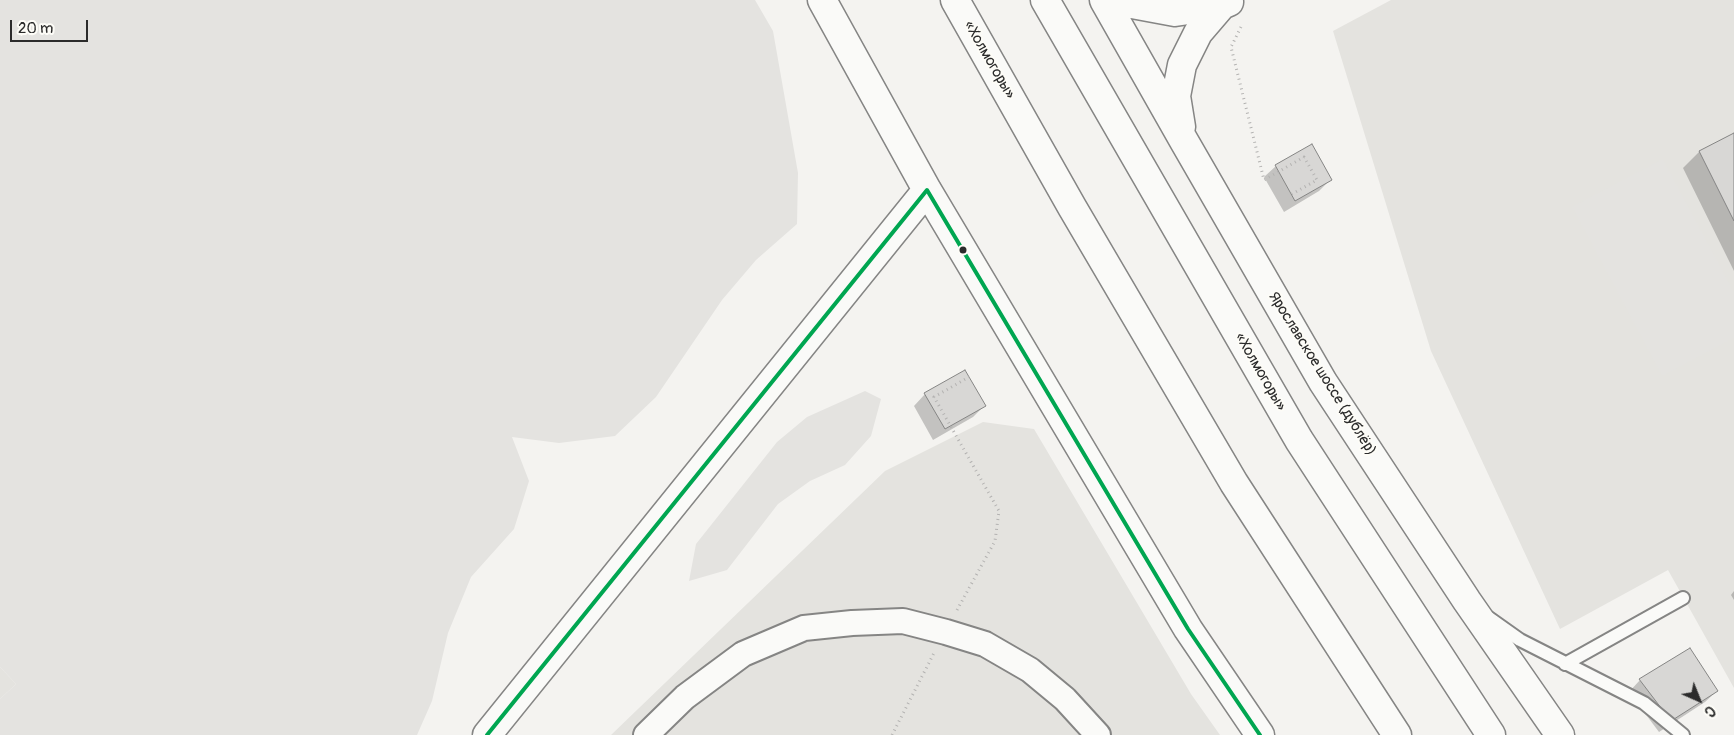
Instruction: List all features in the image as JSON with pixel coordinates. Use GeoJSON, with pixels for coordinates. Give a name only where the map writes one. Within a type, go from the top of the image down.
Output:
{"type":"FeatureCollection","features":[{"type":"Feature","properties":{"kind":"main road"},"geometry":{"type":"LineString","coordinates":[[822,0],[927,190],[1188,629],[1260,735]]}},
{"type":"Feature","properties":{"kind":"main road","name":"«Холмогоры»"},"geometry":{"type":"LineString","coordinates":[[954,0],[1072,207],[1234,483],[1397,735]]}},
{"type":"Feature","properties":{"kind":"main road","name":"«Холмогоры»"},"geometry":{"type":"LineString","coordinates":[[1045,0],[1299,440],[1490,735]]}},
{"type":"Feature","properties":{"kind":"main road","name":"Ярославское шоссе (дублёр)"},"geometry":{"type":"LineString","coordinates":[[1104,0],[1324,382],[1467,601],[1560,735]]}},
{"type":"Feature","properties":{"kind":"main road"},"geometry":{"type":"LineString","coordinates":[[1124,0],[1132,4],[1175,12],[1228,3]]}},
{"type":"Feature","properties":{"kind":"main road"},"geometry":{"type":"LineString","coordinates":[[1184,141],[1176,96],[1182,65],[1198,33],[1228,3]]}},
{"type":"Feature","properties":{"kind":"main road"},"geometry":{"type":"LineString","coordinates":[[487,735],[927,190]]}},
{"type":"Feature","properties":{"kind":"street"},"geometry":{"type":"LineString","coordinates":[[646,735],[686,697],[743,654],[804,628],[852,623],[903,621],[985,644],[1030,670],[1065,699],[1098,735]]}},
{"type":"Feature","properties":{"kind":"lane"},"geometry":{"type":"LineString","coordinates":[[1565,664],[1683,598]]}},
{"type":"Feature","properties":{"kind":"lane"},"geometry":{"type":"LineString","coordinates":[[1467,601],[1520,640],[1644,703],[1683,735]]}},
{"type":"Feature","properties":{"kind":"path"},"geometry":{"type":"LineString","coordinates":[[1242,25],[1231,47],[1264,180],[1304,158],[1317,180],[1292,194]]}},
{"type":"Feature","properties":{"kind":"path"},"geometry":{"type":"LineString","coordinates":[[892,735],[995,541],[999,510],[934,397],[969,377]]}},
{"type":"Feature","properties":{"kind":"shaded area"},"geometry":{"type":"Polygon","coordinates":[[[0,0],[755,0],[773,31],[798,173],[797,224],[756,260],[722,300],[656,397],[615,436],[559,443],[512,437],[529,481],[514,529],[471,577],[448,633],[432,701],[417,735],[0,735],[0,699],[16,684],[0,667],[0,0]]]}},
{"type":"Feature","properties":{"kind":"shaded area"},"geometry":{"type":"Polygon","coordinates":[[[1391,0],[1734,0],[1734,688],[1668,570],[1560,629],[1431,351],[1333,31],[1391,0]]]}},
{"type":"Feature","properties":{"kind":"shaded area"},"geometry":{"type":"Polygon","coordinates":[[[1663,159],[1734,292],[1734,338],[1662,376],[1572,207],[1663,159]]]}},
{"type":"Feature","properties":{"kind":"shaded area"},"geometry":{"type":"Polygon","coordinates":[[[865,391],[881,399],[871,436],[845,465],[810,481],[778,504],[727,570],[689,581],[696,544],[777,442],[807,417],[865,391]]]}},
{"type":"Feature","properties":{"kind":"shaded area"},"geometry":{"type":"Polygon","coordinates":[[[983,422],[1034,429],[1191,694],[1220,735],[611,735],[885,471],[983,422]]]}},
{"type":"Feature","properties":{"kind":"shaded area"},"geometry":{"type":"Polygon","coordinates":[[[0,667],[16,684],[0,699],[0,667]]]}},
{"type":"Feature","properties":{"kind":"building"},"geometry":{"type":"Polygon","coordinates":[[[1734,133],[1734,221],[1699,151],[1734,133]]]}},
{"type":"Feature","properties":{"kind":"building"},"geometry":{"type":"Polygon","coordinates":[[[1312,144],[1332,180],[1295,201],[1275,165],[1312,144]]]}},
{"type":"Feature","properties":{"kind":"building"},"geometry":{"type":"Polygon","coordinates":[[[965,370],[986,406],[945,429],[924,393],[965,370]]]}},
{"type":"Feature","properties":{"kind":"building"},"geometry":{"type":"Polygon","coordinates":[[[1690,648],[1718,691],[1671,721],[1639,679],[1690,648]]]}},
{"type":"Feature","properties":{"kind":"transit line"},"geometry":{"type":"LineString","coordinates":[[487,735],[927,190],[1188,629],[1260,735]]}}]}
